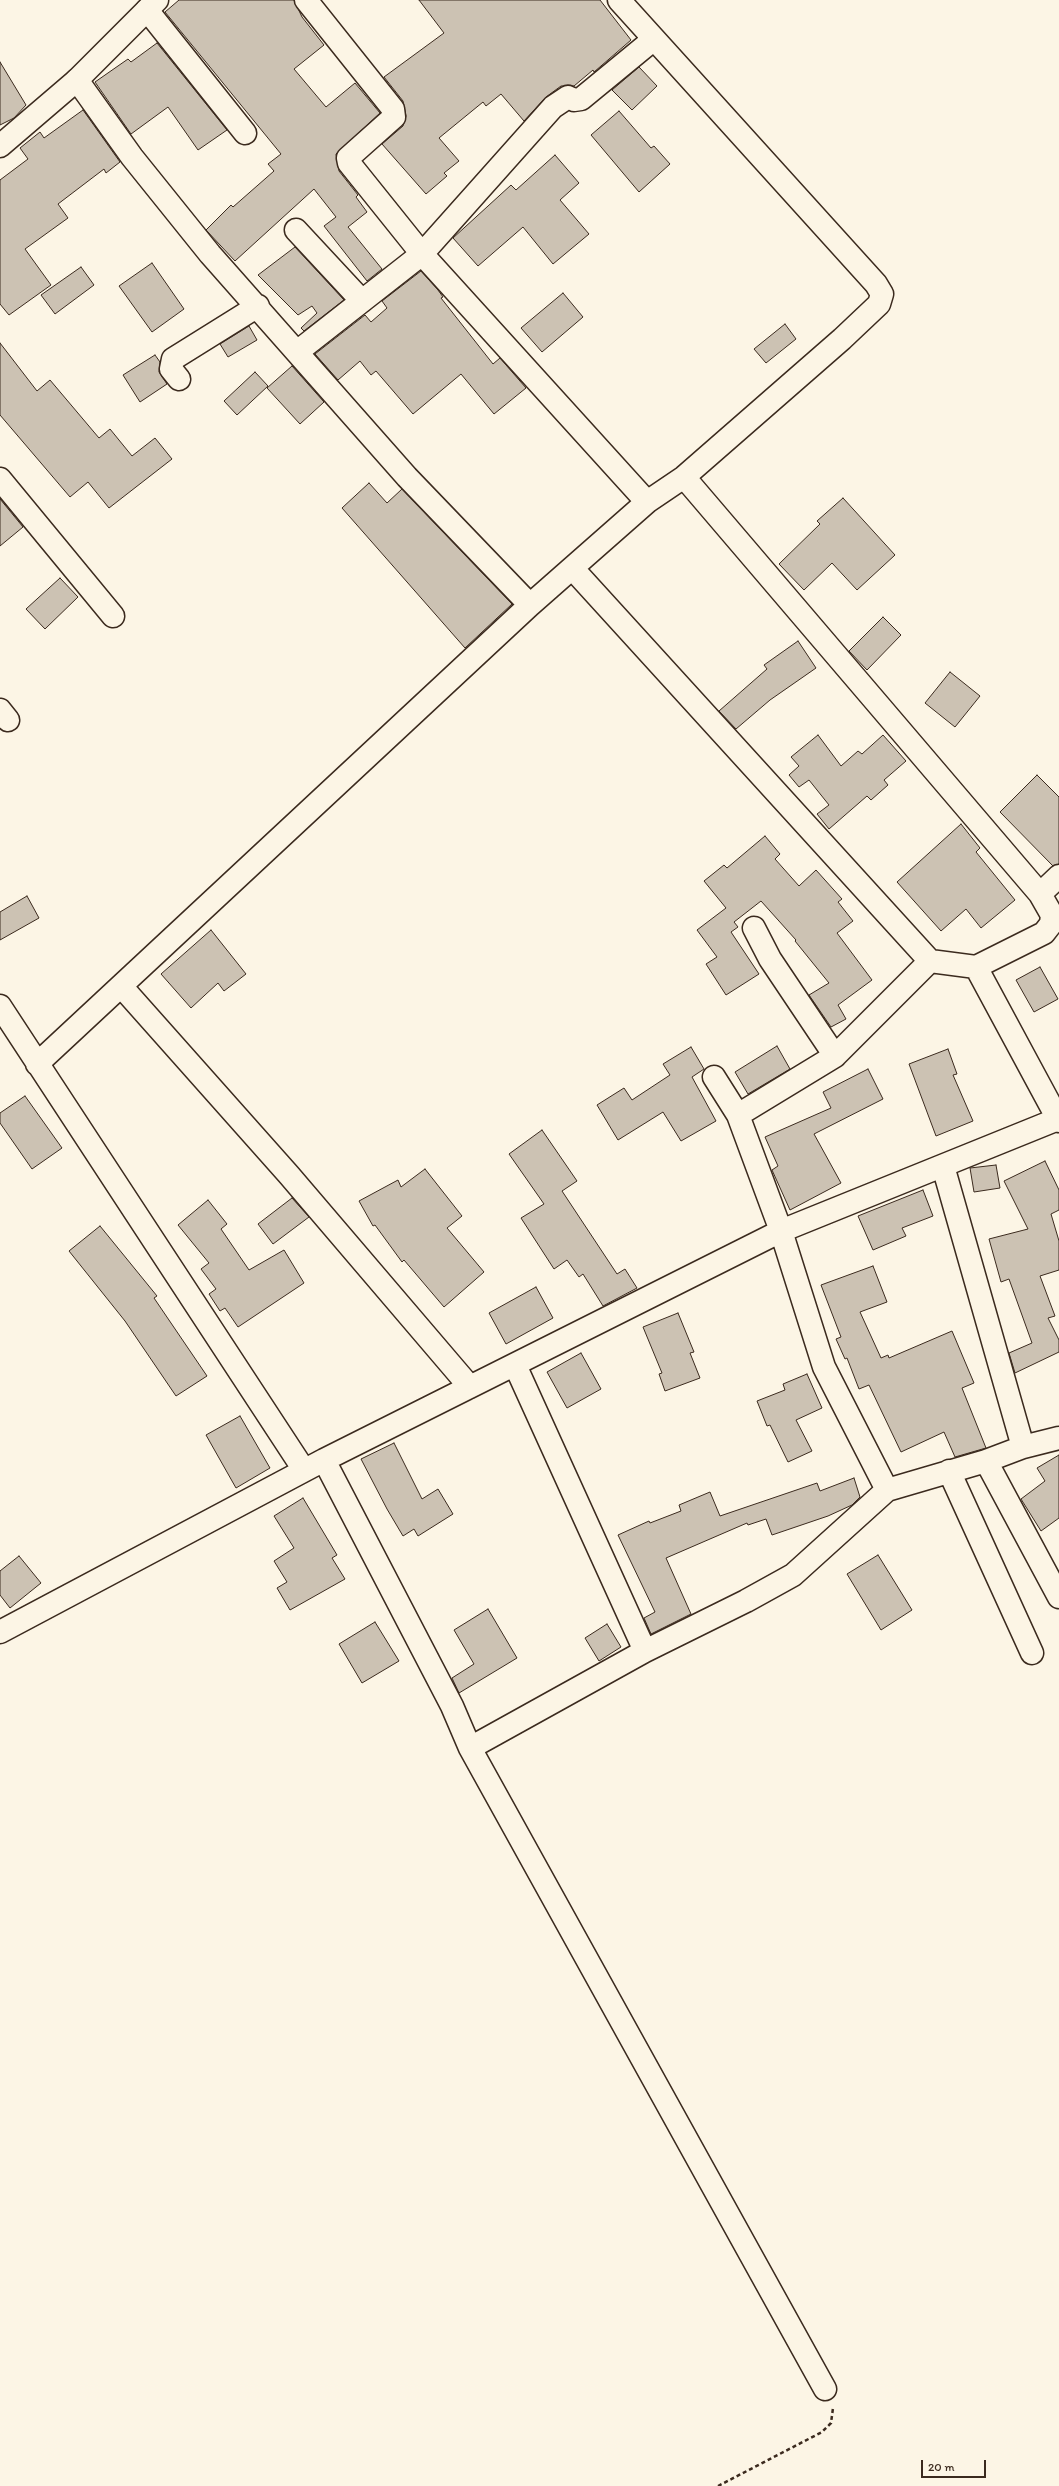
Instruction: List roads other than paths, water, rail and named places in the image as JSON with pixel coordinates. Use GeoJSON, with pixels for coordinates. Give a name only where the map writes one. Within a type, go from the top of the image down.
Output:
{"type":"FeatureCollection","features":[{"type":"Feature","properties":{"kind":"street"},"geometry":{"type":"LineString","coordinates":[[306,0],[393,109],[394,117],[348,158],[349,163],[422,254],[647,502]]}},
{"type":"Feature","properties":{"kind":"street"},"geometry":{"type":"LineString","coordinates":[[37,1064],[530,605],[573,569],[647,502],[684,477],[847,334],[879,304],[882,294],[876,284],[619,0]]}},
{"type":"Feature","properties":{"kind":"street"},"geometry":{"type":"LineString","coordinates":[[0,146],[77,80],[152,5],[245,134]]}},
{"type":"Feature","properties":{"kind":"street"},"geometry":{"type":"LineString","coordinates":[[297,352],[422,254],[553,107],[568,97],[574,100],[581,99],[654,39]]}},
{"type":"Feature","properties":{"kind":"street"},"geometry":{"type":"LineString","coordinates":[[77,80],[136,163],[210,254],[258,306],[407,477],[530,605]]}},
{"type":"Feature","properties":{"kind":"street"},"geometry":{"type":"LineString","coordinates":[[296,230],[362,301]]}},
{"type":"Feature","properties":{"kind":"street"},"geometry":{"type":"LineString","coordinates":[[179,379],[171,369],[173,359],[258,306]]}},
{"type":"Feature","properties":{"kind":"street"},"geometry":{"type":"LineString","coordinates":[[573,569],[930,961],[976,966],[1044,933],[1051,924],[1052,914],[1040,894],[684,477]]}},
{"type":"Feature","properties":{"kind":"street"},"geometry":{"type":"LineString","coordinates":[[0,479],[113,616]]}},
{"type":"Feature","properties":{"kind":"street"},"geometry":{"type":"LineString","coordinates":[[1040,894],[1059,876]]}},
{"type":"Feature","properties":{"kind":"street"},"geometry":{"type":"LineString","coordinates":[[754,928],[770,959],[835,1056]]}},
{"type":"Feature","properties":{"kind":"street"},"geometry":{"type":"LineString","coordinates":[[738,1115],[835,1056],[930,961]]}},
{"type":"Feature","properties":{"kind":"street"},"geometry":{"type":"LineString","coordinates":[[0,1632],[304,1470],[781,1231],[1058,1120],[976,966]]}},
{"type":"Feature","properties":{"kind":"street"},"geometry":{"type":"LineString","coordinates":[[121,986],[289,1175],[470,1387]]}},
{"type":"Feature","properties":{"kind":"street"},"geometry":{"type":"LineString","coordinates":[[0,1006],[304,1470]]}},
{"type":"Feature","properties":{"kind":"street"},"geometry":{"type":"LineString","coordinates":[[714,1077],[738,1115],[781,1231],[824,1367],[887,1490]]}},
{"type":"Feature","properties":{"kind":"street"},"geometry":{"type":"LineString","coordinates":[[943,1166],[1023,1447]]}},
{"type":"Feature","properties":{"kind":"street"},"geometry":{"type":"LineString","coordinates":[[515,1365],[645,1651]]}},
{"type":"Feature","properties":{"kind":"street"},"geometry":{"type":"LineString","coordinates":[[470,1748],[645,1651],[746,1601],[793,1574],[887,1490],[986,1461],[1023,1447],[1059,1438]]}},
{"type":"Feature","properties":{"kind":"street"},"geometry":{"type":"LineString","coordinates":[[324,1460],[452,1706],[470,1748],[825,2389]]}},
{"type":"Feature","properties":{"kind":"street"},"geometry":{"type":"LineString","coordinates":[[986,1461],[1059,1597]]}},
{"type":"Feature","properties":{"kind":"street"},"geometry":{"type":"LineString","coordinates":[[949,1471],[1032,1652]]}}]}
